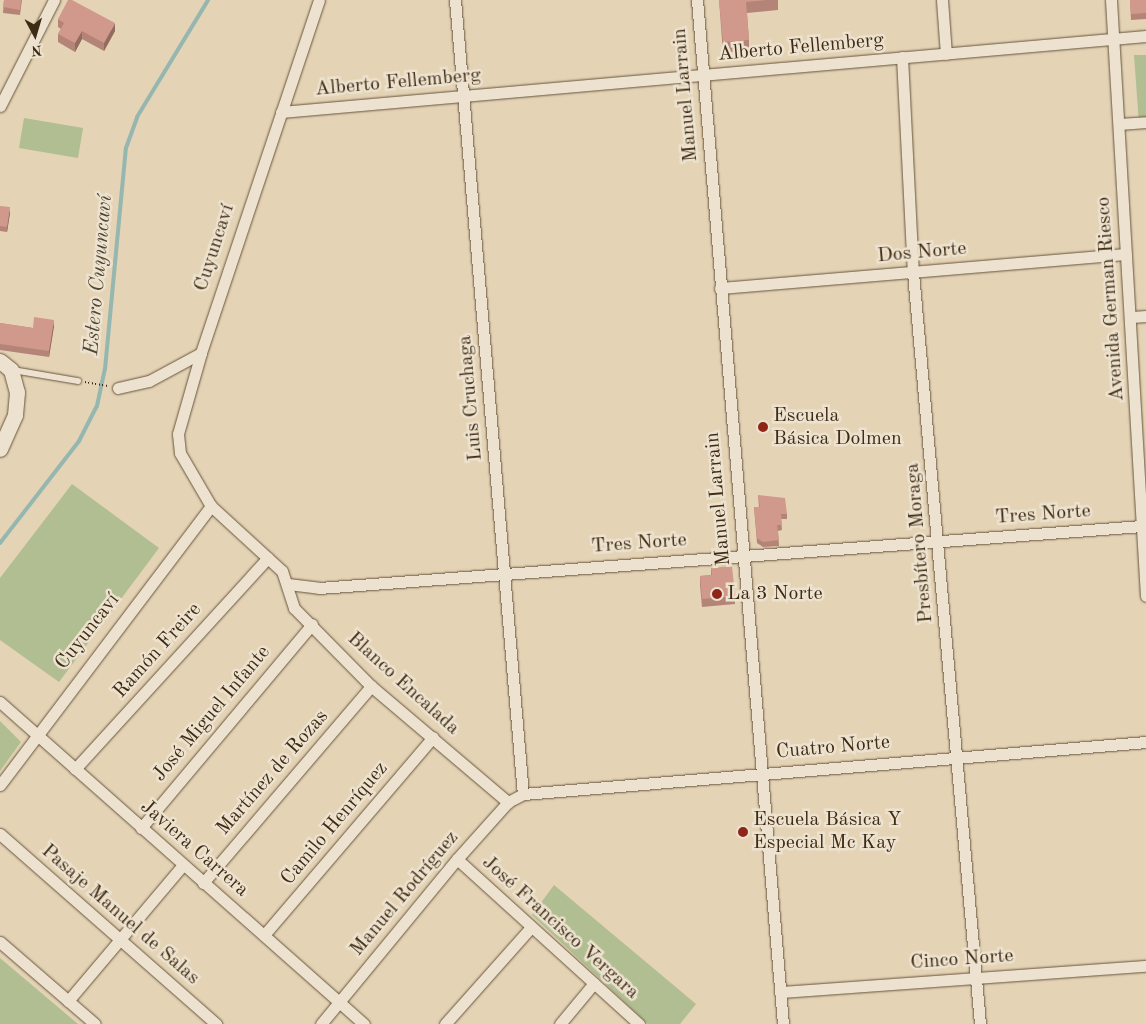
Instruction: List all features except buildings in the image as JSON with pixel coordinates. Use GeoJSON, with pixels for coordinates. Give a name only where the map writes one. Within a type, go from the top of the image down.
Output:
{"type":"FeatureCollection","features":[{"type":"Feature","properties":{"kind":"street"},"geometry":{"type":"LineString","coordinates":[[0,106],[54,0]]}},
{"type":"Feature","properties":{"kind":"street","name":"Cuyuncaví"},"geometry":{"type":"LineString","coordinates":[[288,584],[282,571],[211,506],[186,466],[178,443],[178,434],[201,353],[319,0]]}},
{"type":"Feature","properties":{"kind":"street","name":"Luis Cruchaga"},"geometry":{"type":"LineString","coordinates":[[455,0],[524,794]]}},
{"type":"Feature","properties":{"kind":"street","name":"Manuel Larrain"},"geometry":{"type":"LineString","coordinates":[[697,0],[783,1024]]}},
{"type":"Feature","properties":{"kind":"street"},"geometry":{"type":"LineString","coordinates":[[942,0],[946,54]]}},
{"type":"Feature","properties":{"kind":"street","name":"Avenida German Riesco"},"geometry":{"type":"LineString","coordinates":[[1111,0],[1126,254],[1142,449],[1146,596]]}},
{"type":"Feature","properties":{"kind":"street","name":"Alberto Fellemberg"},"geometry":{"type":"LineString","coordinates":[[281,112],[1146,36]]}},
{"type":"Feature","properties":{"kind":"street","name":"Presbítero Moraga"},"geometry":{"type":"LineString","coordinates":[[902,58],[913,273],[939,541],[980,1024]]}},
{"type":"Feature","properties":{"kind":"street"},"geometry":{"type":"LineString","coordinates":[[1119,124],[1146,122]]}},
{"type":"Feature","properties":{"kind":"street","name":"Dos Norte"},"geometry":{"type":"LineString","coordinates":[[720,288],[1126,254]]}},
{"type":"Feature","properties":{"kind":"street"},"geometry":{"type":"LineString","coordinates":[[1132,317],[1146,316]]}},
{"type":"Feature","properties":{"kind":"street"},"geometry":{"type":"LineString","coordinates":[[118,388],[149,381],[201,353]]}},
{"type":"Feature","properties":{"kind":"street"},"geometry":{"type":"LineString","coordinates":[[0,450],[15,415],[17,392],[6,365]]}},
{"type":"Feature","properties":{"kind":"street","name":"Cuyuncaví"},"geometry":{"type":"LineString","coordinates":[[0,785],[36,734],[211,506]]}},
{"type":"Feature","properties":{"kind":"street","name":"Tres Norte"},"geometry":{"type":"LineString","coordinates":[[288,584],[319,588],[939,541],[1143,520]]}},
{"type":"Feature","properties":{"kind":"street","name":"Ramón Freire"},"geometry":{"type":"LineString","coordinates":[[75,769],[268,558]]}},
{"type":"Feature","properties":{"kind":"street","name":"Blanco Encalada"},"geometry":{"type":"LineString","coordinates":[[288,584],[294,608],[312,624],[371,686],[508,802]]}},
{"type":"Feature","properties":{"kind":"street","name":"José Miguel Infante"},"geometry":{"type":"LineString","coordinates":[[141,828],[312,624]]}},
{"type":"Feature","properties":{"kind":"street","name":"Martínez de Rozas"},"geometry":{"type":"LineString","coordinates":[[203,883],[371,686]]}},
{"type":"Feature","properties":{"kind":"street","name":"Javiera Carrera"},"geometry":{"type":"LineString","coordinates":[[0,702],[364,1024]]}},
{"type":"Feature","properties":{"kind":"street","name":"Camilo Henríquez"},"geometry":{"type":"LineString","coordinates":[[264,935],[433,737]]}},
{"type":"Feature","properties":{"kind":"street","name":"Cuatro Norte"},"geometry":{"type":"LineString","coordinates":[[524,794],[956,756],[1146,742]]}},
{"type":"Feature","properties":{"kind":"street","name":"Manuel Rodríguez"},"geometry":{"type":"LineString","coordinates":[[321,1024],[456,859],[508,802],[524,794]]}},
{"type":"Feature","properties":{"kind":"street","name":"Pasaje Manuel de Salas"},"geometry":{"type":"LineString","coordinates":[[0,834],[216,1024]]}},
{"type":"Feature","properties":{"kind":"street","name":"José Francisco Vergara"},"geometry":{"type":"LineString","coordinates":[[456,859],[639,1024]]}},
{"type":"Feature","properties":{"kind":"street"},"geometry":{"type":"LineString","coordinates":[[68,1001],[183,865]]}},
{"type":"Feature","properties":{"kind":"street"},"geometry":{"type":"LineString","coordinates":[[445,1024],[531,927]]}},
{"type":"Feature","properties":{"kind":"street"},"geometry":{"type":"LineString","coordinates":[[0,942],[95,1024]]}},
{"type":"Feature","properties":{"kind":"street","name":"Cinco Norte"},"geometry":{"type":"LineString","coordinates":[[780,992],[1146,966]]}},
{"type":"Feature","properties":{"kind":"street"},"geometry":{"type":"LineString","coordinates":[[560,1024],[594,983]]}},
{"type":"Feature","properties":{"kind":"lane"},"geometry":{"type":"LineString","coordinates":[[6,365],[78,381]]}},
{"type":"Feature","properties":{"kind":"path"},"geometry":{"type":"LineString","coordinates":[[78,381],[118,388]]}},
{"type":"Feature","properties":{"kind":"green space"},"geometry":{"type":"Polygon","coordinates":[[[1134,55],[1146,55],[1146,124],[1139,124],[1134,55]]]}},
{"type":"Feature","properties":{"kind":"green space"},"geometry":{"type":"Polygon","coordinates":[[[24,118],[83,128],[78,158],[19,148],[24,118]]]}},
{"type":"Feature","properties":{"kind":"green space"},"geometry":{"type":"Polygon","coordinates":[[[72,484],[159,548],[59,682],[0,640],[0,578],[72,484]]]}},
{"type":"Feature","properties":{"kind":"green space"},"geometry":{"type":"Polygon","coordinates":[[[0,721],[21,742],[0,771],[0,721]]]}},
{"type":"Feature","properties":{"kind":"green space"},"geometry":{"type":"Polygon","coordinates":[[[554,885],[696,1004],[680,1024],[648,1024],[532,915],[554,885]]]}},
{"type":"Feature","properties":{"kind":"green space"},"geometry":{"type":"Polygon","coordinates":[[[0,958],[78,1024],[0,1024],[0,958]]]}},
{"type":"Feature","properties":{"kind":"waterway","name":"Estero Cuyuncaví"},"geometry":{"type":"LineString","coordinates":[[0,543],[79,441],[97,406],[105,369],[126,148],[137,117],[208,0]]}},
{"type":"Feature","properties":{"kind":"place","name":"Escuela Básica Dolmen"},"geometry":{"type":"Point","coordinates":[763,427]}},
{"type":"Feature","properties":{"kind":"place","name":"La 3 Norte"},"geometry":{"type":"Point","coordinates":[717,594]}},
{"type":"Feature","properties":{"kind":"place","name":"Escuela Básica Y Especial Mc Kay"},"geometry":{"type":"Point","coordinates":[743,832]}}]}
